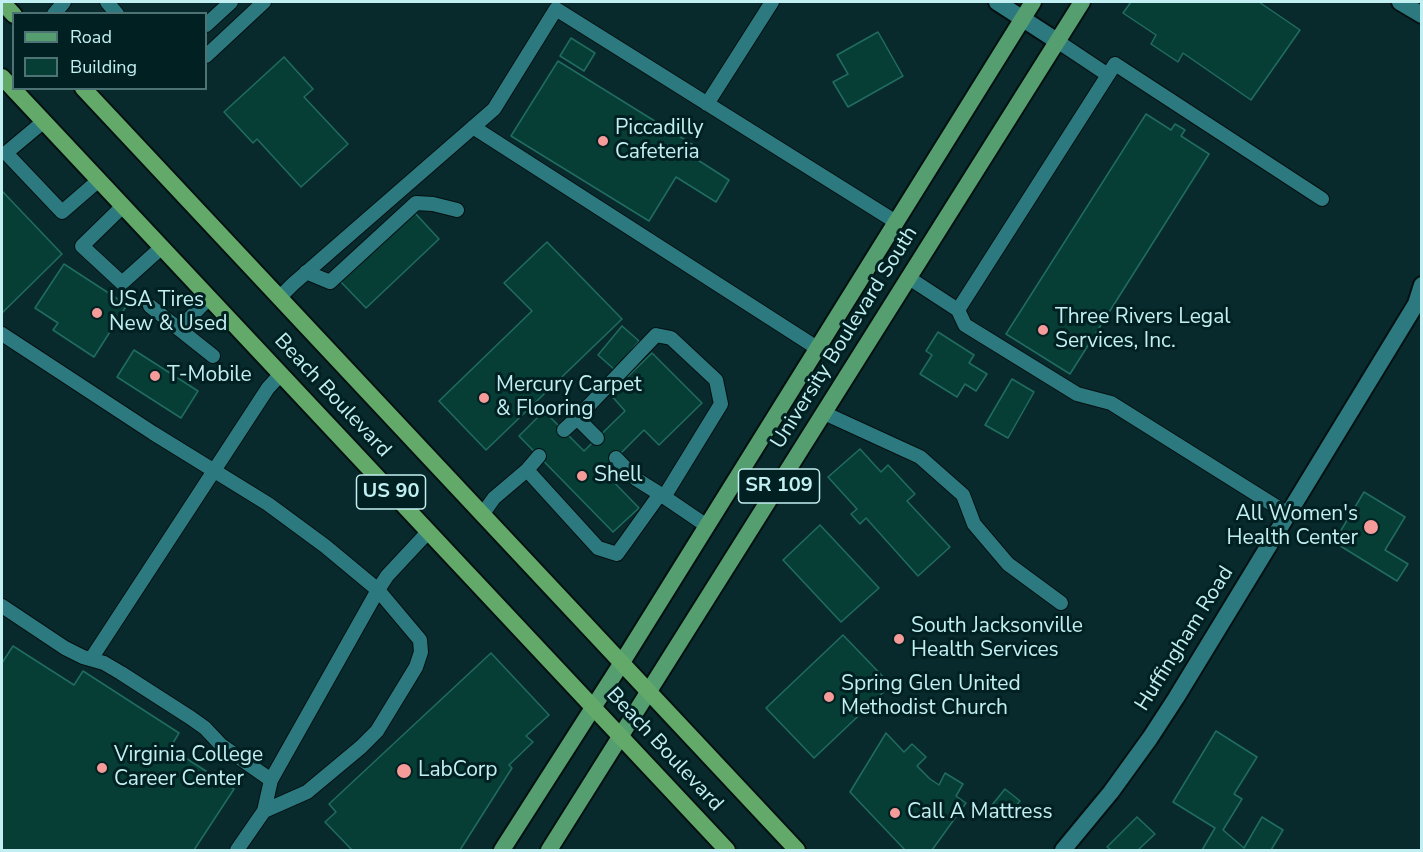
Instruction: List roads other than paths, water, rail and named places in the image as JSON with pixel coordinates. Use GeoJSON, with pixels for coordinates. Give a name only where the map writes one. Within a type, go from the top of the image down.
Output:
{"type":"FeatureCollection","features":[{"type":"Feature","properties":{"kind":"highway","name":"Beach Boulevard"},"geometry":{"type":"LineString","coordinates":[[14,90],[727,850]]}},
{"type":"Feature","properties":{"kind":"highway","name":"Beach Boulevard"},"geometry":{"type":"LineString","coordinates":[[85,90],[797,850]]}},
{"type":"Feature","properties":{"kind":"main road","name":"University Boulevard South"},"geometry":{"type":"LineString","coordinates":[[502,850],[621,664],[1032,2]]}},
{"type":"Feature","properties":{"kind":"main road","name":"University Boulevard South"},"geometry":{"type":"LineString","coordinates":[[549,850],[1082,2]]}},
{"type":"Feature","properties":{"kind":"street"},"geometry":{"type":"LineString","coordinates":[[997,2],[1057,41]]}},
{"type":"Feature","properties":{"kind":"street"},"geometry":{"type":"LineString","coordinates":[[1400,2],[1422,15]]}},
{"type":"Feature","properties":{"kind":"street","name":"Huffingham Road"},"geometry":{"type":"LineString","coordinates":[[1063,850],[1111,792],[1150,738],[1416,304],[1422,285]]}},
{"type":"Feature","properties":{"kind":"lane"},"geometry":{"type":"LineString","coordinates":[[207,24],[231,2]]}},
{"type":"Feature","properties":{"kind":"lane"},"geometry":{"type":"LineString","coordinates":[[207,55],[264,2]]}},
{"type":"Feature","properties":{"kind":"lane"},"geometry":{"type":"LineString","coordinates":[[707,104],[771,2]]}},
{"type":"Feature","properties":{"kind":"lane"},"geometry":{"type":"LineString","coordinates":[[279,298],[494,109],[556,9],[896,222]]}},
{"type":"Feature","properties":{"kind":"lane"},"geometry":{"type":"LineString","coordinates":[[1057,41],[1108,75]]}},
{"type":"Feature","properties":{"kind":"lane"},"geometry":{"type":"LineString","coordinates":[[958,310],[1115,64],[1322,199]]}},
{"type":"Feature","properties":{"kind":"lane"},"geometry":{"type":"LineString","coordinates":[[44,122],[6,153],[38,187],[62,212],[99,180]]}},
{"type":"Feature","properties":{"kind":"lane"},"geometry":{"type":"LineString","coordinates":[[473,127],[817,348]]}},
{"type":"Feature","properties":{"kind":"lane"},"geometry":{"type":"LineString","coordinates":[[306,272],[330,282],[416,203],[433,204],[457,210]]}},
{"type":"Feature","properties":{"kind":"lane"},"geometry":{"type":"LineString","coordinates":[[123,206],[82,246],[122,283],[162,247]]}},
{"type":"Feature","properties":{"kind":"lane"},"geometry":{"type":"LineString","coordinates":[[909,278],[958,310],[965,325],[1077,394],[1111,403],[1288,514]]}},
{"type":"Feature","properties":{"kind":"lane"},"geometry":{"type":"LineString","coordinates":[[179,329],[209,298]]}},
{"type":"Feature","properties":{"kind":"lane"},"geometry":{"type":"LineString","coordinates":[[150,306],[213,356]]}},
{"type":"Feature","properties":{"kind":"lane"},"geometry":{"type":"LineString","coordinates":[[2,334],[213,471],[268,504],[325,546],[378,590],[420,640],[421,652],[416,667],[377,731],[307,792],[264,811]]}},
{"type":"Feature","properties":{"kind":"lane"},"geometry":{"type":"LineString","coordinates":[[527,470],[598,548],[617,554],[662,496],[721,404],[716,380],[671,338],[656,335],[564,430]]}},
{"type":"Feature","properties":{"kind":"lane"},"geometry":{"type":"LineString","coordinates":[[91,659],[268,388],[280,375]]}},
{"type":"Feature","properties":{"kind":"lane"},"geometry":{"type":"LineString","coordinates":[[824,413],[920,457],[963,495],[974,524],[1008,564],[1061,603]]}},
{"type":"Feature","properties":{"kind":"lane"},"geometry":{"type":"LineString","coordinates":[[577,418],[597,438]]}},
{"type":"Feature","properties":{"kind":"lane"},"geometry":{"type":"LineString","coordinates":[[482,514],[494,498],[527,470],[539,456]]}},
{"type":"Feature","properties":{"kind":"lane"},"geometry":{"type":"LineString","coordinates":[[616,458],[636,479],[707,526]]}},
{"type":"Feature","properties":{"kind":"lane"},"geometry":{"type":"LineString","coordinates":[[237,850],[264,811],[271,780],[378,590],[387,576],[428,532]]}},
{"type":"Feature","properties":{"kind":"lane"},"geometry":{"type":"LineString","coordinates":[[2,606],[65,648],[104,663],[190,718],[205,728],[221,745],[271,780]]}},
{"type":"Feature","properties":{"kind":"place","name":"Piccadilly Cafeteria"},"geometry":{"type":"Point","coordinates":[603,141]}},
{"type":"Feature","properties":{"kind":"place","name":"USA Tires New & Used"},"geometry":{"type":"Point","coordinates":[97,313]}},
{"type":"Feature","properties":{"kind":"place","name":"Three Rivers Legal Services, Inc."},"geometry":{"type":"Point","coordinates":[1043,330]}},
{"type":"Feature","properties":{"kind":"place","name":"T-Mobile"},"geometry":{"type":"Point","coordinates":[155,376]}},
{"type":"Feature","properties":{"kind":"place","name":"Mercury Carpet & Flooring"},"geometry":{"type":"Point","coordinates":[484,398]}},
{"type":"Feature","properties":{"kind":"place","name":"Shell"},"geometry":{"type":"Point","coordinates":[582,476]}},
{"type":"Feature","properties":{"kind":"place","name":"All Women's Health Center"},"geometry":{"type":"Point","coordinates":[1371,527]}},
{"type":"Feature","properties":{"kind":"place","name":"South Jacksonville Health Services"},"geometry":{"type":"Point","coordinates":[899,639]}},
{"type":"Feature","properties":{"kind":"place","name":"Spring Glen United Methodist Church"},"geometry":{"type":"Point","coordinates":[829,697]}},
{"type":"Feature","properties":{"kind":"place","name":"Virginia College Career Center"},"geometry":{"type":"Point","coordinates":[102,768]}},
{"type":"Feature","properties":{"kind":"place","name":"LabCorp"},"geometry":{"type":"Point","coordinates":[404,771]}},
{"type":"Feature","properties":{"kind":"place","name":"Call A Mattress"},"geometry":{"type":"Point","coordinates":[895,813]}}]}
